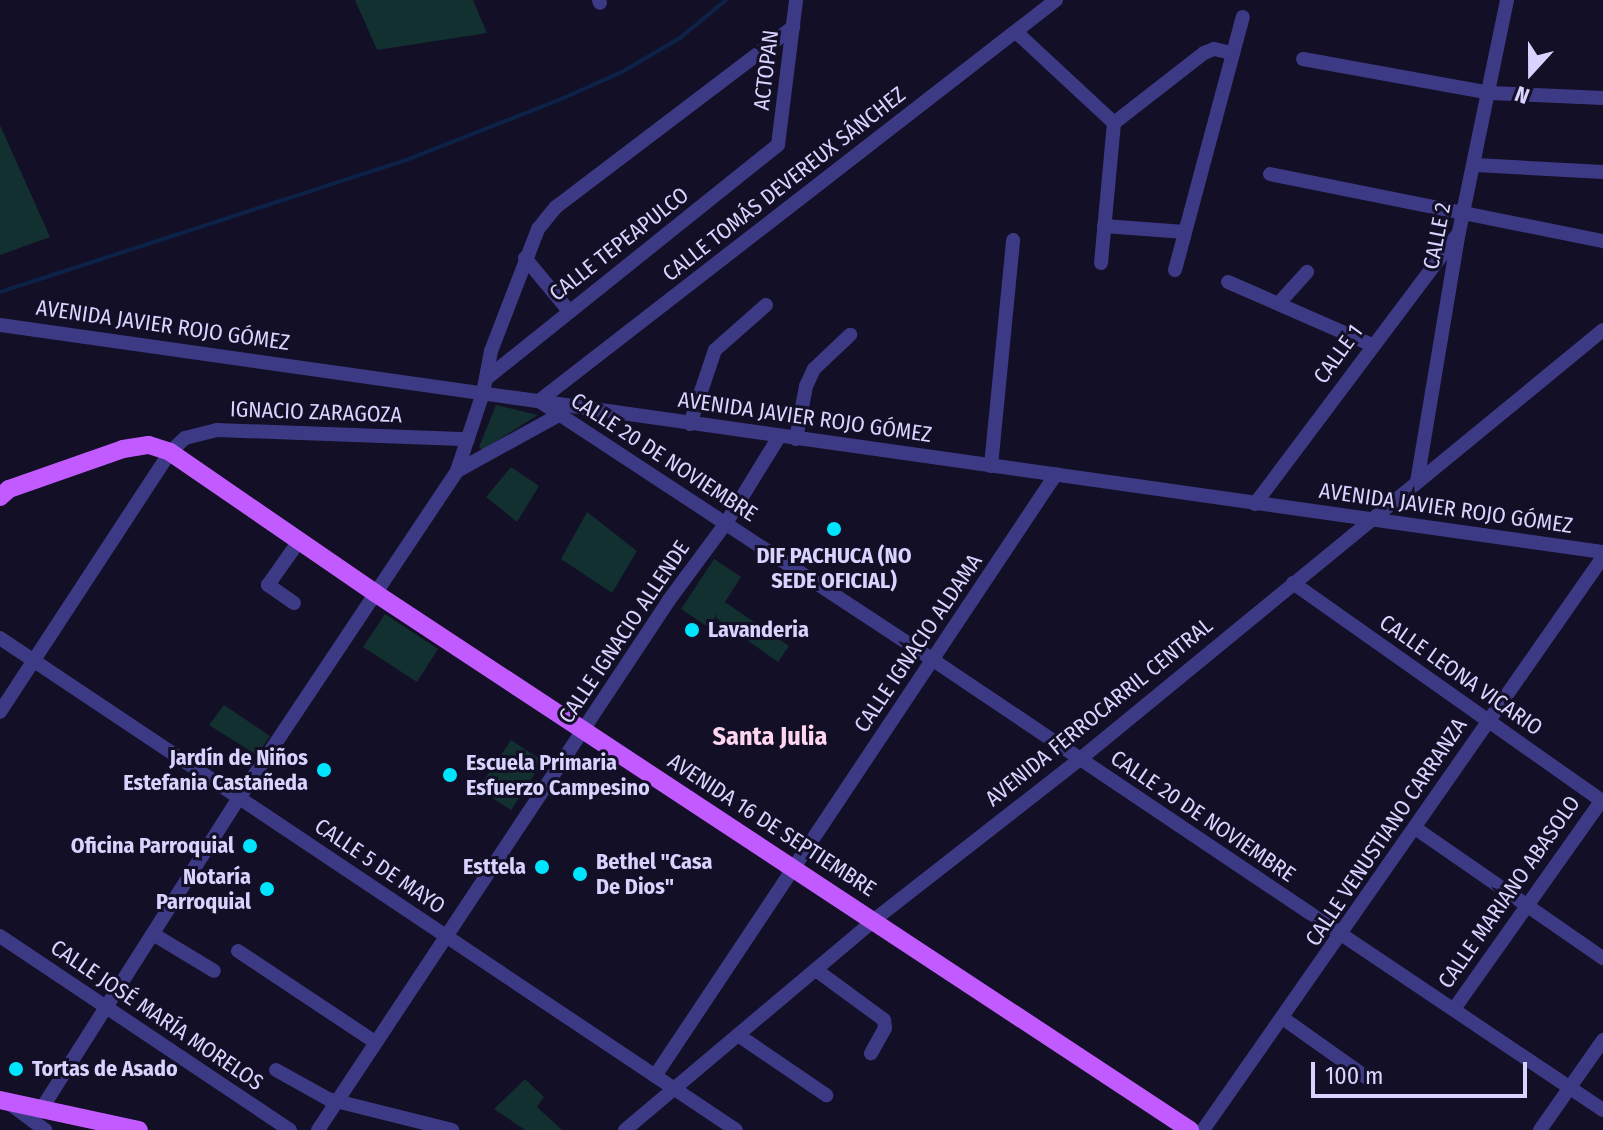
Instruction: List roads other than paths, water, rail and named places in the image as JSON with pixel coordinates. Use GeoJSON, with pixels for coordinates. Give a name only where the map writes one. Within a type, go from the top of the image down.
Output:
{"type":"FeatureCollection","features":[{"type":"Feature","properties":{"kind":"main road"},"geometry":{"type":"LineString","coordinates":[[0,497],[9,489],[123,449],[149,445],[170,452]]}},
{"type":"Feature","properties":{"kind":"main road","name":"AVENIDA 16 DE SEPTIEMBRE"},"geometry":{"type":"LineString","coordinates":[[170,452],[375,593],[1190,1130]]}},
{"type":"Feature","properties":{"kind":"main road"},"geometry":{"type":"LineString","coordinates":[[2,1099],[139,1130]]}},
{"type":"Feature","properties":{"kind":"street","name":"ACTOPAN"},"geometry":{"type":"LineString","coordinates":[[778,145],[796,0]]}},
{"type":"Feature","properties":{"kind":"street","name":"CALLE TOMÁS DEVEREUX SÁNCHEZ"},"geometry":{"type":"LineString","coordinates":[[539,401],[1056,0]]}},
{"type":"Feature","properties":{"kind":"street","name":"CALLE 2"},"geometry":{"type":"LineString","coordinates":[[1417,482],[1459,232],[1476,165],[1507,0]]}},
{"type":"Feature","properties":{"kind":"street"},"geometry":{"type":"LineString","coordinates":[[1175,270],[1243,17]]}},
{"type":"Feature","properties":{"kind":"street"},"geometry":{"type":"LineString","coordinates":[[42,1108],[239,798],[457,471],[483,393],[491,351],[538,229],[556,207],[793,27]]}},
{"type":"Feature","properties":{"kind":"street"},"geometry":{"type":"LineString","coordinates":[[1016,32],[1114,123]]}},
{"type":"Feature","properties":{"kind":"street"},"geometry":{"type":"LineString","coordinates":[[1101,263],[1114,123],[1204,53],[1214,49],[1232,53]]}},
{"type":"Feature","properties":{"kind":"street"},"geometry":{"type":"LineString","coordinates":[[1303,59],[1490,93],[1603,98]]}},
{"type":"Feature","properties":{"kind":"street","name":"CALLE TEPEAPULCO"},"geometry":{"type":"LineString","coordinates":[[487,378],[778,145]]}},
{"type":"Feature","properties":{"kind":"street"},"geometry":{"type":"LineString","coordinates":[[1476,165],[1603,172]]}},
{"type":"Feature","properties":{"kind":"street"},"geometry":{"type":"LineString","coordinates":[[1270,174],[1603,241]]}},
{"type":"Feature","properties":{"kind":"street"},"geometry":{"type":"LineString","coordinates":[[1104,226],[1185,232]]}},
{"type":"Feature","properties":{"kind":"street","name":"CALLE 1"},"geometry":{"type":"LineString","coordinates":[[1255,504],[1459,232]]}},
{"type":"Feature","properties":{"kind":"street"},"geometry":{"type":"LineString","coordinates":[[991,466],[1013,240]]}},
{"type":"Feature","properties":{"kind":"street"},"geometry":{"type":"LineString","coordinates":[[525,258],[569,311]]}},
{"type":"Feature","properties":{"kind":"street"},"geometry":{"type":"LineString","coordinates":[[1279,303],[1307,272]]}},
{"type":"Feature","properties":{"kind":"street"},"geometry":{"type":"LineString","coordinates":[[1228,282],[1372,345]]}},
{"type":"Feature","properties":{"kind":"street"},"geometry":{"type":"LineString","coordinates":[[690,424],[715,350],[766,305]]}},
{"type":"Feature","properties":{"kind":"street","name":"AVENIDA JAVIER ROJO GÓMEZ"},"geometry":{"type":"LineString","coordinates":[[0,325],[1056,474],[1603,555]]}},
{"type":"Feature","properties":{"kind":"street","name":"AVENIDA FERROCARRIL CENTRAL"},"geometry":{"type":"LineString","coordinates":[[625,1130],[874,920],[1079,760],[1603,330]]}},
{"type":"Feature","properties":{"kind":"street"},"geometry":{"type":"LineString","coordinates":[[796,439],[806,386],[814,369],[850,335]]}},
{"type":"Feature","properties":{"kind":"street","name":"CALLE 20 DE NOVIEMBRE"},"geometry":{"type":"LineString","coordinates":[[539,401],[933,660],[1603,1110]]}},
{"type":"Feature","properties":{"kind":"street"},"geometry":{"type":"LineString","coordinates":[[457,471],[559,415]]}},
{"type":"Feature","properties":{"kind":"street","name":"IGNACIO ZARAGOZA"},"geometry":{"type":"LineString","coordinates":[[170,452],[185,438],[217,430],[468,439]]}},
{"type":"Feature","properties":{"kind":"street","name":"CALLE IGNACIO ALLENDE"},"geometry":{"type":"LineString","coordinates":[[318,1130],[669,600],[726,523],[779,437]]}},
{"type":"Feature","properties":{"kind":"street"},"geometry":{"type":"LineString","coordinates":[[0,712],[170,452]]}},
{"type":"Feature","properties":{"kind":"street","name":"CALLE IGNACIO ALDAMA"},"geometry":{"type":"LineString","coordinates":[[655,1076],[1056,474]]}},
{"type":"Feature","properties":{"kind":"street"},"geometry":{"type":"LineString","coordinates":[[294,603],[268,585],[299,541]]}},
{"type":"Feature","properties":{"kind":"street","name":"CALLE VENUSTIANO CARRANZA"},"geometry":{"type":"LineString","coordinates":[[1203,1130],[1284,1019],[1603,555]]}},
{"type":"Feature","properties":{"kind":"street","name":"CALLE LEONA VICARIO"},"geometry":{"type":"LineString","coordinates":[[1293,583],[1602,802]]}},
{"type":"Feature","properties":{"kind":"street","name":"CALLE 5 DE MAYO"},"geometry":{"type":"LineString","coordinates":[[0,638],[736,1130]]}},
{"type":"Feature","properties":{"kind":"street","name":"CALLE MARIANO ABASOLO"},"geometry":{"type":"LineString","coordinates":[[1454,1009],[1602,802]]}},
{"type":"Feature","properties":{"kind":"street"},"geometry":{"type":"LineString","coordinates":[[1415,828],[1603,958]]}},
{"type":"Feature","properties":{"kind":"street"},"geometry":{"type":"LineString","coordinates":[[153,934],[214,971]]}},
{"type":"Feature","properties":{"kind":"street","name":"CALLE JOSÉ MARÍA MORELOS"},"geometry":{"type":"LineString","coordinates":[[0,936],[290,1130]]}},
{"type":"Feature","properties":{"kind":"street"},"geometry":{"type":"LineString","coordinates":[[238,951],[375,1042]]}},
{"type":"Feature","properties":{"kind":"street"},"geometry":{"type":"LineString","coordinates":[[816,970],[884,1020],[885,1028],[871,1053]]}},
{"type":"Feature","properties":{"kind":"street"},"geometry":{"type":"LineString","coordinates":[[1284,1019],[1370,1080]]}},
{"type":"Feature","properties":{"kind":"street"},"geometry":{"type":"LineString","coordinates":[[738,1035],[826,1095]]}},
{"type":"Feature","properties":{"kind":"street"},"geometry":{"type":"LineString","coordinates":[[1540,1130],[1603,1040]]}},
{"type":"Feature","properties":{"kind":"street"},"geometry":{"type":"LineString","coordinates":[[276,1070],[337,1101],[452,1130]]}},
{"type":"Feature","properties":{"kind":"street"},"geometry":{"type":"LineString","coordinates":[[2,1099],[45,1130]]}},
{"type":"Feature","properties":{"kind":"waterway"},"geometry":{"type":"LineString","coordinates":[[0,292],[409,159],[559,100],[622,72],[680,38],[726,0]]}},
{"type":"Feature","properties":{"kind":"place","name":"DIF PACHUCA (NO SEDE OFICIAL)"},"geometry":{"type":"Point","coordinates":[834,529]}},
{"type":"Feature","properties":{"kind":"place","name":"Lavanderia"},"geometry":{"type":"Point","coordinates":[692,630]}},
{"type":"Feature","properties":{"kind":"place","name":"Jardín de Niños Estefania Castañeda"},"geometry":{"type":"Point","coordinates":[324,770]}},
{"type":"Feature","properties":{"kind":"place","name":"Escuela Primaria Esfuerzo Campesino"},"geometry":{"type":"Point","coordinates":[450,775]}},
{"type":"Feature","properties":{"kind":"place","name":"Oficina Parroquial"},"geometry":{"type":"Point","coordinates":[250,846]}},
{"type":"Feature","properties":{"kind":"place","name":"Esttela"},"geometry":{"type":"Point","coordinates":[542,867]}},
{"type":"Feature","properties":{"kind":"place","name":"Bethel \"Casa De Dios\""},"geometry":{"type":"Point","coordinates":[580,874]}},
{"type":"Feature","properties":{"kind":"place","name":"Notaría Parroquial"},"geometry":{"type":"Point","coordinates":[267,889]}},
{"type":"Feature","properties":{"kind":"place","name":"Tortas de Asado"},"geometry":{"type":"Point","coordinates":[16,1069]}},
{"type":"Feature","properties":{"kind":"district","name":"Santa Julia"},"geometry":{"type":"Point","coordinates":[770,737]}}]}
